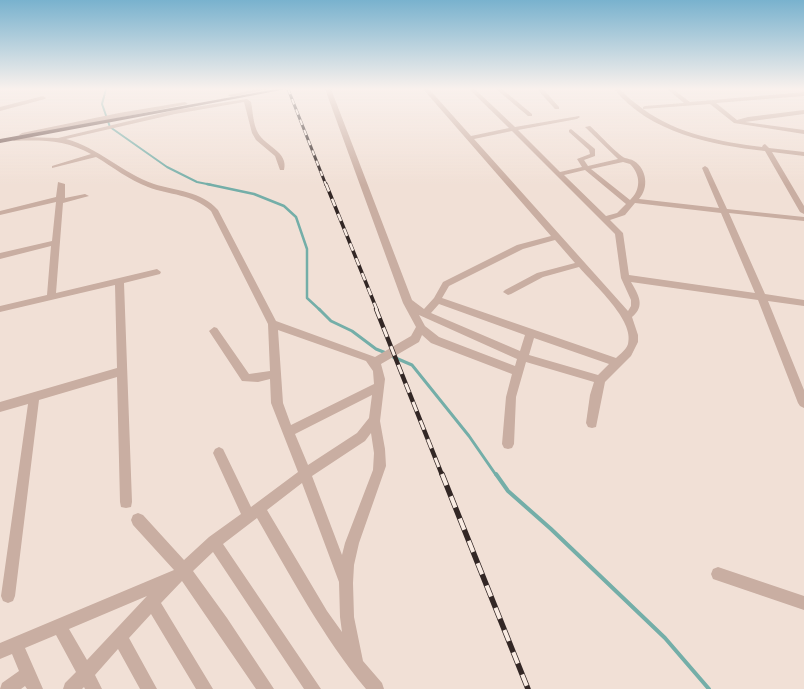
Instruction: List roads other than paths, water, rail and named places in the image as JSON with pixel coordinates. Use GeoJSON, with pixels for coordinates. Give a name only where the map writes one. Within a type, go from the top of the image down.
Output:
{"type":"FeatureCollection","features":[{"type":"Feature","properties":{"kind":"main road"},"geometry":{"type":"LineString","coordinates":[[6,140],[108,121]]}},
{"type":"Feature","properties":{"kind":"street"},"geometry":{"type":"LineString","coordinates":[[6,140],[87,121]]}},
{"type":"Feature","properties":{"kind":"street"},"geometry":{"type":"LineString","coordinates":[[6,140],[57,139],[137,121]]}},
{"type":"Feature","properties":{"kind":"street"},"geometry":{"type":"LineString","coordinates":[[252,121],[255,132],[263,142],[277,152],[281,158],[282,169]]}},
{"type":"Feature","properties":{"kind":"street"},"geometry":{"type":"LineString","coordinates":[[340,121],[408,303],[420,328],[435,340],[518,372]]}},
{"type":"Feature","properties":{"kind":"street"},"geometry":{"type":"LineString","coordinates":[[454,121],[580,264],[628,316],[633,328],[634,339],[630,352],[600,380],[592,423]]}},
{"type":"Feature","properties":{"kind":"street"},"geometry":{"type":"LineString","coordinates":[[505,121],[619,234],[622,244],[625,278],[636,303],[633,312],[628,316]]}},
{"type":"Feature","properties":{"kind":"street"},"geometry":{"type":"LineString","coordinates":[[473,137],[554,121]]}},
{"type":"Feature","properties":{"kind":"street"},"geometry":{"type":"LineString","coordinates":[[660,121],[675,128],[724,143],[804,150]]}},
{"type":"Feature","properties":{"kind":"street"},"geometry":{"type":"LineString","coordinates":[[670,121],[695,131],[720,138],[804,154]]}},
{"type":"Feature","properties":{"kind":"street"},"geometry":{"type":"LineString","coordinates":[[736,122],[804,132]]}},
{"type":"Feature","properties":{"kind":"street"},"geometry":{"type":"LineString","coordinates":[[588,128],[625,160],[634,162],[641,180],[641,192],[624,213],[604,219]]}},
{"type":"Feature","properties":{"kind":"street"},"geometry":{"type":"LineString","coordinates":[[571,131],[592,149],[593,155],[580,159],[586,168],[633,201],[804,215]]}},
{"type":"Feature","properties":{"kind":"street"},"geometry":{"type":"LineString","coordinates":[[57,139],[77,145],[148,185],[198,198],[207,202],[214,210],[273,324],[277,404],[346,583]]}},
{"type":"Feature","properties":{"kind":"street"},"geometry":{"type":"LineString","coordinates":[[770,148],[804,198]]}},
{"type":"Feature","properties":{"kind":"street"},"geometry":{"type":"LineString","coordinates":[[770,148],[804,212]]}},
{"type":"Feature","properties":{"kind":"street"},"geometry":{"type":"LineString","coordinates":[[54,167],[96,155]]}},
{"type":"Feature","properties":{"kind":"street"},"geometry":{"type":"LineString","coordinates":[[559,174],[636,159]]}},
{"type":"Feature","properties":{"kind":"street"},"geometry":{"type":"LineString","coordinates":[[705,168],[762,298],[804,403]]}},
{"type":"Feature","properties":{"kind":"street"},"geometry":{"type":"LineString","coordinates":[[52,297],[62,184]]}},
{"type":"Feature","properties":{"kind":"street"},"geometry":{"type":"LineString","coordinates":[[0,213],[85,196]]}},
{"type":"Feature","properties":{"kind":"street"},"geometry":{"type":"LineString","coordinates":[[724,209],[804,219]]}},
{"type":"Feature","properties":{"kind":"street"},"geometry":{"type":"LineString","coordinates":[[425,314],[437,300],[446,284],[520,247],[557,237]]}},
{"type":"Feature","properties":{"kind":"street"},"geometry":{"type":"LineString","coordinates":[[0,256],[57,242]]}},
{"type":"Feature","properties":{"kind":"street"},"geometry":{"type":"LineString","coordinates":[[508,292],[540,275],[580,264]]}},
{"type":"Feature","properties":{"kind":"street"},"geometry":{"type":"LineString","coordinates":[[0,309],[157,272]]}},
{"type":"Feature","properties":{"kind":"street"},"geometry":{"type":"LineString","coordinates":[[625,278],[804,303]]}},
{"type":"Feature","properties":{"kind":"street"},"geometry":{"type":"LineString","coordinates":[[119,282],[126,502]]}},
{"type":"Feature","properties":{"kind":"street"},"geometry":{"type":"LineString","coordinates":[[437,300],[617,363]]}},
{"type":"Feature","properties":{"kind":"street"},"geometry":{"type":"LineString","coordinates":[[408,303],[425,314],[523,357],[600,380]]}},
{"type":"Feature","properties":{"kind":"street"},"geometry":{"type":"LineString","coordinates":[[273,324],[362,355],[375,362],[378,369],[379,387],[374,421],[380,451],[379,470],[352,543],[346,565],[347,617],[356,665]]}},
{"type":"Feature","properties":{"kind":"street"},"geometry":{"type":"LineString","coordinates":[[375,362],[415,339],[420,328]]}},
{"type":"Feature","properties":{"kind":"street"},"geometry":{"type":"LineString","coordinates":[[214,331],[246,378],[258,378],[275,374]]}},
{"type":"Feature","properties":{"kind":"street"},"geometry":{"type":"LineString","coordinates":[[508,444],[511,397],[530,333]]}},
{"type":"Feature","properties":{"kind":"street"},"geometry":{"type":"LineString","coordinates":[[0,407],[122,371]]}},
{"type":"Feature","properties":{"kind":"street"},"geometry":{"type":"LineString","coordinates":[[288,432],[379,387]]}},
{"type":"Feature","properties":{"kind":"street"},"geometry":{"type":"LineString","coordinates":[[8,596],[34,397]]}},
{"type":"Feature","properties":{"kind":"street"},"geometry":{"type":"LineString","coordinates":[[71,689],[180,573],[214,542],[305,474],[361,437],[374,421]]}},
{"type":"Feature","properties":{"kind":"street"},"geometry":{"type":"LineString","coordinates":[[219,453],[253,512],[322,616],[356,665],[376,689]]}},
{"type":"Feature","properties":{"kind":"street"},"geometry":{"type":"LineString","coordinates":[[138,520],[160,542],[180,573],[266,689]]}},
{"type":"Feature","properties":{"kind":"street"},"geometry":{"type":"LineString","coordinates":[[214,542],[313,689]]}},
{"type":"Feature","properties":{"kind":"street"},"geometry":{"type":"LineString","coordinates":[[0,651],[180,573]]}},
{"type":"Feature","properties":{"kind":"street"},"geometry":{"type":"LineString","coordinates":[[718,574],[804,603]]}},
{"type":"Feature","properties":{"kind":"street"},"geometry":{"type":"LineString","coordinates":[[152,602],[205,689]]}},
{"type":"Feature","properties":{"kind":"street"},"geometry":{"type":"LineString","coordinates":[[59,626],[94,689]]}},
{"type":"Feature","properties":{"kind":"street"},"geometry":{"type":"LineString","coordinates":[[120,636],[150,689]]}},
{"type":"Feature","properties":{"kind":"street"},"geometry":{"type":"LineString","coordinates":[[15,644],[36,689]]}},
{"type":"Feature","properties":{"kind":"street"},"geometry":{"type":"LineString","coordinates":[[8,689],[28,674]]}},
{"type":"Feature","properties":{"kind":"waterway"},"geometry":{"type":"LineString","coordinates":[[108,121],[110,127],[167,167],[197,182],[207,184]]}},
{"type":"Feature","properties":{"kind":"waterway"},"geometry":{"type":"LineString","coordinates":[[207,184],[212,185]]}},
{"type":"Feature","properties":{"kind":"waterway"},"geometry":{"type":"LineString","coordinates":[[207,184],[254,194],[284,206],[296,217],[307,249],[307,298],[320,310]]}},
{"type":"Feature","properties":{"kind":"waterway"},"geometry":{"type":"LineString","coordinates":[[320,310],[331,321],[352,331],[376,349],[386,353]]}},
{"type":"Feature","properties":{"kind":"waterway"},"geometry":{"type":"LineString","coordinates":[[391,356],[412,365],[469,436],[496,475]]}},
{"type":"Feature","properties":{"kind":"waterway"},"geometry":{"type":"LineString","coordinates":[[496,474],[508,491],[551,529],[665,638],[709,689]]}},
{"type":"Feature","properties":{"kind":"railway"},"geometry":{"type":"LineString","coordinates":[[301,121],[326,185]]}},
{"type":"Feature","properties":{"kind":"railway"},"geometry":{"type":"LineString","coordinates":[[326,184],[377,310]]}},
{"type":"Feature","properties":{"kind":"railway"},"geometry":{"type":"LineString","coordinates":[[376,309],[442,475]]}},
{"type":"Feature","properties":{"kind":"railway"},"geometry":{"type":"LineString","coordinates":[[442,474],[528,689]]}}]}
